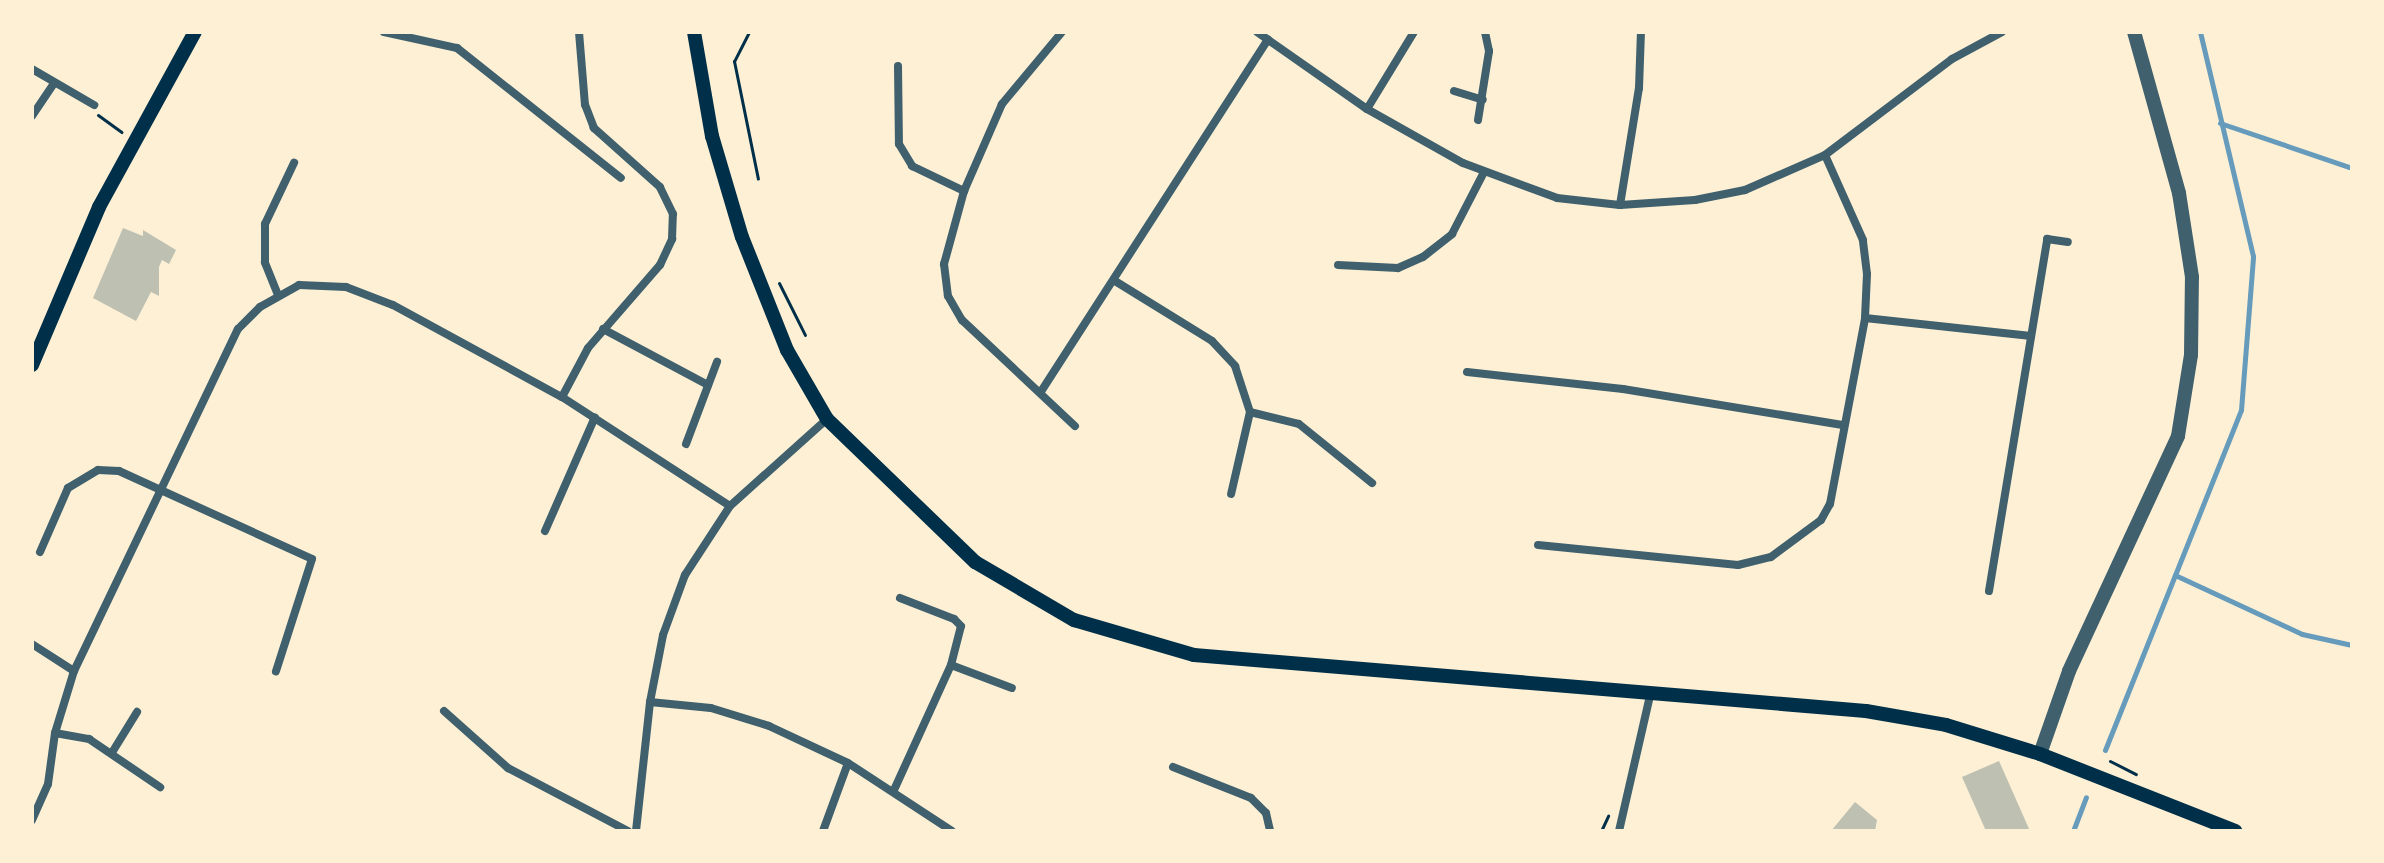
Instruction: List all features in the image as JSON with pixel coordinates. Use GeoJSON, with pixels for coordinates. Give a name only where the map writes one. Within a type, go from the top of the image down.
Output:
{"type":"FeatureCollection","features":[{"type":"Feature","properties":{"kind":"main road"},"geometry":{"type":"LineString","coordinates":[[32,365],[70,270],[133,142],[195,32]]}},
{"type":"Feature","properties":{"kind":"main road"},"geometry":{"type":"LineString","coordinates":[[694,32],[712,136],[742,237],[787,350],[827,419],[975,562],[1074,620],[1194,655],[1650,696],[1866,711],[1946,725],[2040,754],[2235,831]]}},
{"type":"Feature","properties":{"kind":"street"},"geometry":{"type":"LineString","coordinates":[[384,32],[457,48],[621,178]]}},
{"type":"Feature","properties":{"kind":"street"},"geometry":{"type":"LineString","coordinates":[[562,397],[603,329],[660,265],[672,239],[673,214],[660,187],[594,128],[585,105],[579,32]]}},
{"type":"Feature","properties":{"kind":"street"},"geometry":{"type":"LineString","coordinates":[[1062,32],[1002,104],[964,191],[944,264],[948,296],[962,320],[1042,390],[1075,426]]}},
{"type":"Feature","properties":{"kind":"street"},"geometry":{"type":"LineString","coordinates":[[1257,32],[1367,109],[1484,172],[1557,198],[1620,205],[1695,200],[1745,190],[1825,155],[1952,59],[2002,32]]}},
{"type":"Feature","properties":{"kind":"street"},"geometry":{"type":"LineString","coordinates":[[1367,109],[1414,32]]}},
{"type":"Feature","properties":{"kind":"street"},"geometry":{"type":"LineString","coordinates":[[1478,120],[1489,51],[1485,32]]}},
{"type":"Feature","properties":{"kind":"street"},"geometry":{"type":"LineString","coordinates":[[1620,205],[1639,88],[1641,32]]}},
{"type":"Feature","properties":{"kind":"street"},"geometry":{"type":"LineString","coordinates":[[2040,754],[2069,671],[2178,436],[2191,355],[2192,277],[2179,193],[2134,32]]}},
{"type":"Feature","properties":{"kind":"street"},"geometry":{"type":"LineString","coordinates":[[1042,390],[1268,39]]}},
{"type":"Feature","properties":{"kind":"street"},"geometry":{"type":"LineString","coordinates":[[898,66],[899,144],[912,166],[964,191]]}},
{"type":"Feature","properties":{"kind":"street"},"geometry":{"type":"LineString","coordinates":[[32,69],[94,105]]}},
{"type":"Feature","properties":{"kind":"street"},"geometry":{"type":"LineString","coordinates":[[32,116],[54,83]]}},
{"type":"Feature","properties":{"kind":"street"},"geometry":{"type":"LineString","coordinates":[[1454,91],[1483,100]]}},
{"type":"Feature","properties":{"kind":"street"},"geometry":{"type":"LineString","coordinates":[[1538,545],[1738,565],[1771,557],[1812,528],[1830,504],[1865,318],[1863,240],[1825,155]]}},
{"type":"Feature","properties":{"kind":"street"},"geometry":{"type":"LineString","coordinates":[[278,295],[265,262],[265,224],[294,163]]}},
{"type":"Feature","properties":{"kind":"street"},"geometry":{"type":"LineString","coordinates":[[1338,265],[1398,268],[1423,257],[1452,234],[1484,172]]}},
{"type":"Feature","properties":{"kind":"street"},"geometry":{"type":"LineString","coordinates":[[1989,591],[2047,239],[2068,242]]}},
{"type":"Feature","properties":{"kind":"street"},"geometry":{"type":"LineString","coordinates":[[1115,281],[1212,341],[1235,366],[1250,412],[1231,494]]}},
{"type":"Feature","properties":{"kind":"street"},"geometry":{"type":"LineString","coordinates":[[32,820],[48,784],[55,733],[74,671],[238,329],[278,295],[299,285],[346,287],[393,305],[562,397],[730,506]]}},
{"type":"Feature","properties":{"kind":"street"},"geometry":{"type":"LineString","coordinates":[[1865,318],[2031,336]]}},
{"type":"Feature","properties":{"kind":"street"},"geometry":{"type":"LineString","coordinates":[[603,329],[708,385]]}},
{"type":"Feature","properties":{"kind":"street"},"geometry":{"type":"LineString","coordinates":[[686,444],[717,362]]}},
{"type":"Feature","properties":{"kind":"street"},"geometry":{"type":"LineString","coordinates":[[1467,372],[1623,389],[1844,425]]}},
{"type":"Feature","properties":{"kind":"street"},"geometry":{"type":"LineString","coordinates":[[1250,412],[1299,424],[1372,483]]}},
{"type":"Feature","properties":{"kind":"street"},"geometry":{"type":"LineString","coordinates":[[545,531],[595,417]]}},
{"type":"Feature","properties":{"kind":"street"},"geometry":{"type":"LineString","coordinates":[[636,831],[650,702],[663,635],[685,575],[730,506],[827,419]]}},
{"type":"Feature","properties":{"kind":"street"},"geometry":{"type":"LineString","coordinates":[[40,552],[68,488],[81,477],[98,470],[119,471],[312,559],[276,671]]}},
{"type":"Feature","properties":{"kind":"street"},"geometry":{"type":"LineString","coordinates":[[894,790],[951,665],[961,626],[954,619],[900,598]]}},
{"type":"Feature","properties":{"kind":"street"},"geometry":{"type":"LineString","coordinates":[[32,644],[74,671]]}},
{"type":"Feature","properties":{"kind":"street"},"geometry":{"type":"LineString","coordinates":[[951,665],[1012,688]]}},
{"type":"Feature","properties":{"kind":"street"},"geometry":{"type":"LineString","coordinates":[[1619,831],[1650,696]]}},
{"type":"Feature","properties":{"kind":"street"},"geometry":{"type":"LineString","coordinates":[[650,702],[711,708],[769,726],[848,763],[894,790],[952,831]]}},
{"type":"Feature","properties":{"kind":"street"},"geometry":{"type":"LineString","coordinates":[[444,711],[508,768],[628,831]]}},
{"type":"Feature","properties":{"kind":"street"},"geometry":{"type":"LineString","coordinates":[[113,751],[137,712]]}},
{"type":"Feature","properties":{"kind":"street"},"geometry":{"type":"LineString","coordinates":[[55,733],[89,739],[113,751],[128,770],[160,787]]}},
{"type":"Feature","properties":{"kind":"street"},"geometry":{"type":"LineString","coordinates":[[823,831],[848,763]]}},
{"type":"Feature","properties":{"kind":"street"},"geometry":{"type":"LineString","coordinates":[[1173,767],[1251,798],[1266,813],[1270,831]]}},
{"type":"Feature","properties":{"kind":"path"},"geometry":{"type":"LineString","coordinates":[[749,32],[734,61],[758,179]]}},
{"type":"Feature","properties":{"kind":"path"},"geometry":{"type":"LineString","coordinates":[[94,105],[99,117],[133,142]]}},
{"type":"Feature","properties":{"kind":"path"},"geometry":{"type":"LineString","coordinates":[[777,279],[805,335]]}},
{"type":"Feature","properties":{"kind":"path"},"geometry":{"type":"LineString","coordinates":[[2110,761],[2137,771]]}},
{"type":"Feature","properties":{"kind":"building"},"geometry":{"type":"Polygon","coordinates":[[[123,228],[143,236],[143,230],[176,250],[169,264],[162,260],[159,267],[159,296],[151,292],[136,321],[93,298],[123,228]]]}},
{"type":"Feature","properties":{"kind":"building"},"geometry":{"type":"Polygon","coordinates":[[[1999,761],[2030,831],[1986,831],[1962,777],[1999,761]]]}},
{"type":"Feature","properties":{"kind":"building"},"geometry":{"type":"Polygon","coordinates":[[[1855,802],[1877,820],[1875,831],[1831,831],[1855,802]]]}},
{"type":"Feature","properties":{"kind":"waterway"},"geometry":{"type":"LineString","coordinates":[[2105,750],[2241,410],[2253,256],[2200,32]]}},
{"type":"Feature","properties":{"kind":"waterway"},"geometry":{"type":"LineString","coordinates":[[2220,123],[2352,168]]}},
{"type":"Feature","properties":{"kind":"waterway"},"geometry":{"type":"LineString","coordinates":[[2175,575],[2302,634],[2352,645]]}},
{"type":"Feature","properties":{"kind":"waterway"},"geometry":{"type":"LineString","coordinates":[[2073,831],[2086,797]]}}]}
